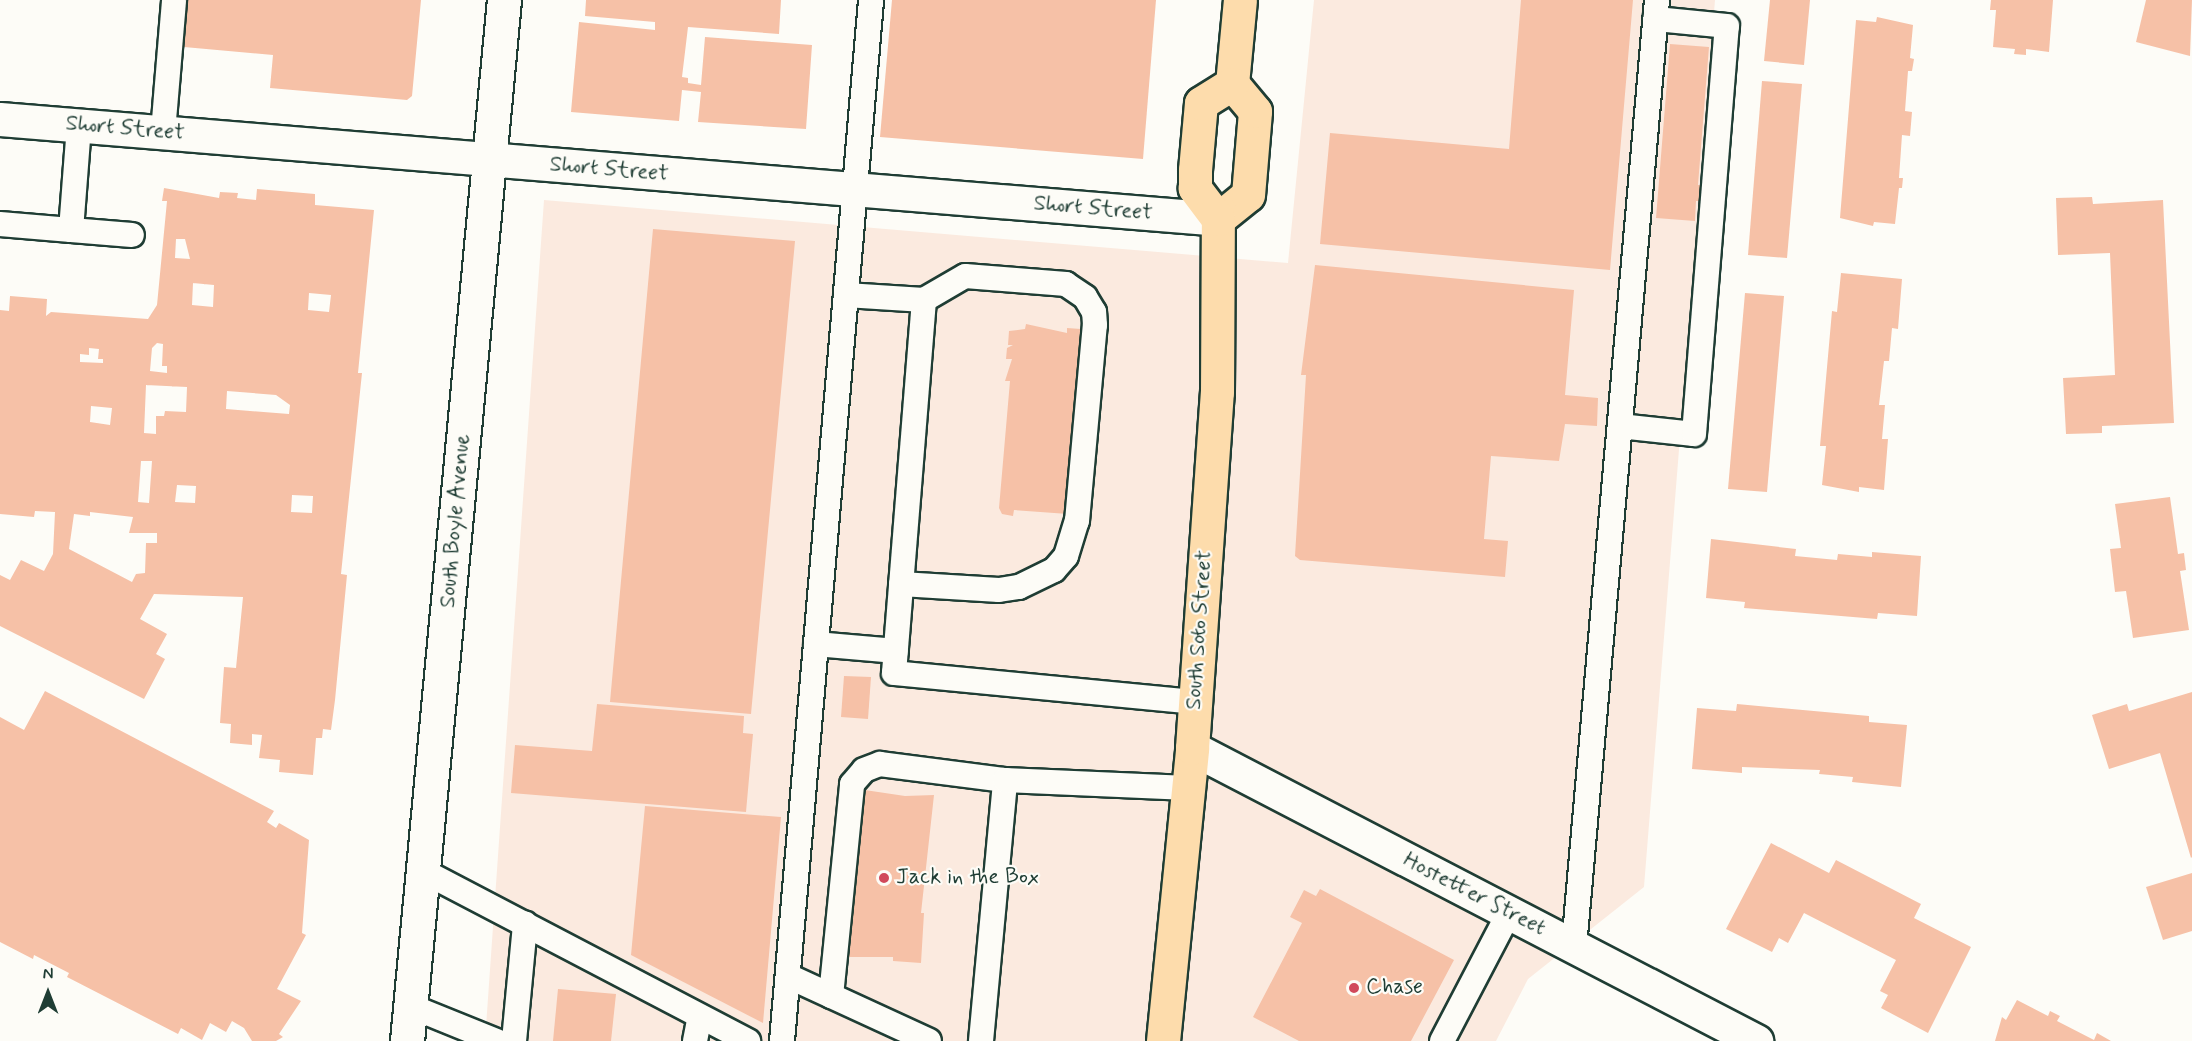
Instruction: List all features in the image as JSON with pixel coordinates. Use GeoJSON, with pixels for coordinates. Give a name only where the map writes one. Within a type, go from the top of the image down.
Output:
{"type":"FeatureCollection","features":[{"type":"Feature","properties":{"kind":"main road"},"geometry":{"type":"LineString","coordinates":[[1233,84],[1201,103],[1195,188],[1218,219],[1248,195],[1256,111],[1233,84],[1240,0]]}},
{"type":"Feature","properties":{"kind":"main road","name":"South Soto Street"},"geometry":{"type":"LineString","coordinates":[[1170,1038],[1217,392],[1218,219]]}},
{"type":"Feature","properties":{"kind":"street","name":"South Boyle Avenue"},"geometry":{"type":"LineString","coordinates":[[407,1041],[504,0]]}},
{"type":"Feature","properties":{"kind":"street","name":"Short Street"},"geometry":{"type":"LineString","coordinates":[[0,119],[1218,219]]}},
{"type":"Feature","properties":{"kind":"street","name":"Hostetter Street"},"geometry":{"type":"LineString","coordinates":[[1192,748],[1756,1041]]}},
{"type":"Feature","properties":{"kind":"lane"},"geometry":{"type":"LineString","coordinates":[[163,132],[174,0]]}},
{"type":"Feature","properties":{"kind":"lane"},"geometry":{"type":"LineString","coordinates":[[783,1041],[871,0]]}},
{"type":"Feature","properties":{"kind":"lane"},"geometry":{"type":"LineString","coordinates":[[1574,947],[1656,9],[1727,26],[1694,434],[1620,426]]}},
{"type":"Feature","properties":{"kind":"lane"},"geometry":{"type":"LineString","coordinates":[[71,230],[79,125]]}},
{"type":"Feature","properties":{"kind":"lane"},"geometry":{"type":"LineString","coordinates":[[0,224],[132,235]]}},
{"type":"Feature","properties":{"kind":"lane"},"geometry":{"type":"LineString","coordinates":[[846,295],[924,300],[964,276],[1066,284],[1085,297],[1094,312],[1095,325],[1077,522],[1066,555],[1054,570],[1019,587],[999,590],[901,584]]}},
{"type":"Feature","properties":{"kind":"lane"},"geometry":{"type":"LineString","coordinates":[[924,300],[894,673],[1195,702]]}},
{"type":"Feature","properties":{"kind":"lane"},"geometry":{"type":"LineString","coordinates":[[816,644],[896,651]]}},
{"type":"Feature","properties":{"kind":"lane"},"geometry":{"type":"LineString","coordinates":[[831,996],[852,784],[864,770],[880,764],[1005,780],[1188,788]]}},
{"type":"Feature","properties":{"kind":"lane"},"geometry":{"type":"LineString","coordinates":[[981,1041],[1005,780]]}},
{"type":"Feature","properties":{"kind":"lane"},"geometry":{"type":"LineString","coordinates":[[423,871],[748,1041]]}},
{"type":"Feature","properties":{"kind":"lane"},"geometry":{"type":"LineString","coordinates":[[1442,1041],[1509,913]]}},
{"type":"Feature","properties":{"kind":"lane"},"geometry":{"type":"LineString","coordinates":[[514,1041],[525,924]]}},
{"type":"Feature","properties":{"kind":"lane"},"geometry":{"type":"LineString","coordinates":[[788,976],[929,1041]]}},
{"type":"Feature","properties":{"kind":"lane"},"geometry":{"type":"LineString","coordinates":[[410,1006],[496,1041]]}},
{"type":"Feature","properties":{"kind":"lane"},"geometry":{"type":"LineString","coordinates":[[695,1041],[700,1016]]}},
{"type":"Feature","properties":{"kind":"shaded area"},"geometry":{"type":"Polygon","coordinates":[[[1314,0],[1715,0],[1644,887],[1528,979],[1496,1041],[485,1041],[544,200],[1288,263],[1314,0]]]}},
{"type":"Feature","properties":{"kind":"building"},"geometry":{"type":"Polygon","coordinates":[[[188,0],[421,0],[412,96],[407,100],[270,88],[273,55],[184,47],[188,0]]]}},
{"type":"Feature","properties":{"kind":"building"},"geometry":{"type":"Polygon","coordinates":[[[586,0],[781,0],[779,34],[688,27],[682,77],[688,78],[688,83],[701,85],[705,37],[812,45],[806,129],[698,122],[701,92],[682,90],[679,121],[571,112],[579,22],[655,30],[655,22],[585,16],[586,0]]]}},
{"type":"Feature","properties":{"kind":"building"},"geometry":{"type":"Polygon","coordinates":[[[892,0],[1156,0],[1143,159],[880,137],[892,0]]]}},
{"type":"Feature","properties":{"kind":"building"},"geometry":{"type":"Polygon","coordinates":[[[1521,0],[1633,0],[1610,270],[1320,244],[1330,133],[1509,149],[1521,0]]]}},
{"type":"Feature","properties":{"kind":"building"},"geometry":{"type":"Polygon","coordinates":[[[1770,0],[1810,0],[1804,65],[1764,61],[1770,0]]]}},
{"type":"Feature","properties":{"kind":"building"},"geometry":{"type":"Polygon","coordinates":[[[1991,0],[2053,0],[2049,52],[2026,49],[2026,55],[2014,54],[2015,49],[1993,47],[1996,10],[1990,10],[1991,0]]]}},
{"type":"Feature","properties":{"kind":"building"},"geometry":{"type":"Polygon","coordinates":[[[2146,0],[2192,0],[2190,56],[2136,42],[2146,0]]]}},
{"type":"Feature","properties":{"kind":"building"},"geometry":{"type":"Polygon","coordinates":[[[1877,17],[1913,25],[1910,58],[1914,59],[1912,71],[1908,71],[1905,111],[1912,112],[1910,136],[1902,135],[1899,178],[1903,178],[1902,188],[1899,188],[1895,224],[1874,222],[1873,226],[1840,218],[1856,20],[1876,22],[1877,17]]]}},
{"type":"Feature","properties":{"kind":"building"},"geometry":{"type":"Polygon","coordinates":[[[1670,44],[1709,47],[1698,185],[1702,185],[1701,201],[1696,201],[1695,221],[1656,218],[1670,44]]]}},
{"type":"Feature","properties":{"kind":"building"},"geometry":{"type":"Polygon","coordinates":[[[1762,81],[1802,84],[1787,258],[1748,255],[1762,81]]]}},
{"type":"Feature","properties":{"kind":"building"},"geometry":{"type":"Polygon","coordinates":[[[164,188],[219,198],[220,192],[238,193],[237,198],[256,200],[257,189],[315,194],[315,205],[374,210],[358,373],[362,373],[341,574],[347,575],[335,700],[331,730],[323,729],[322,738],[316,738],[313,775],[279,772],[280,760],[259,758],[262,735],[252,734],[252,745],[230,743],[231,724],[220,723],[224,667],[236,668],[243,597],[154,594],[140,619],[167,634],[156,654],[165,659],[144,699],[0,626],[0,575],[10,580],[21,560],[44,571],[53,554],[55,512],[35,511],[34,517],[0,514],[0,310],[9,311],[10,296],[47,299],[46,316],[51,312],[148,319],[157,305],[167,201],[162,201],[164,188]],[[176,239],[175,258],[190,259],[185,239],[176,239]],[[193,283],[192,305],[213,307],[214,285],[193,283]],[[309,293],[308,310],[329,312],[331,295],[309,293]],[[157,343],[152,348],[150,371],[167,373],[167,366],[162,366],[163,344],[157,343]],[[89,348],[89,355],[80,354],[80,362],[103,363],[103,359],[98,359],[99,349],[89,348]],[[146,385],[144,433],[156,434],[156,416],[164,416],[165,411],[186,412],[187,387],[146,385]],[[227,391],[226,409],[289,414],[290,405],[276,395],[227,391]],[[91,406],[90,422],[110,425],[112,408],[91,406]],[[141,461],[138,502],[149,503],[152,461],[141,461]],[[177,485],[175,502],[195,503],[196,486],[177,485]],[[292,495],[291,512],[312,513],[313,496],[292,495]],[[90,512],[90,516],[74,514],[69,549],[132,582],[136,574],[145,573],[146,543],[157,543],[157,533],[129,533],[133,517],[90,512]]]}},
{"type":"Feature","properties":{"kind":"building"},"geometry":{"type":"Polygon","coordinates":[[[2092,197],[2093,204],[2163,200],[2174,423],[2102,426],[2102,433],[2066,434],[2063,378],[2115,375],[2110,253],[2058,255],[2056,198],[2092,197]]]}},
{"type":"Feature","properties":{"kind":"building"},"geometry":{"type":"Polygon","coordinates":[[[653,229],[795,241],[751,714],[610,702],[653,229]]]}},
{"type":"Feature","properties":{"kind":"building"},"geometry":{"type":"Polygon","coordinates":[[[1315,265],[1574,290],[1565,395],[1598,398],[1597,426],[1565,424],[1559,461],[1491,456],[1484,539],[1508,541],[1505,577],[1300,560],[1295,556],[1306,375],[1301,375],[1315,265]]]}},
{"type":"Feature","properties":{"kind":"building"},"geometry":{"type":"Polygon","coordinates":[[[1841,273],[1902,279],[1898,329],[1892,328],[1889,361],[1884,361],[1879,405],[1885,405],[1882,439],[1888,439],[1884,490],[1859,487],[1859,492],[1822,485],[1826,446],[1820,446],[1832,311],[1837,312],[1841,273]]]}},
{"type":"Feature","properties":{"kind":"building"},"geometry":{"type":"Polygon","coordinates":[[[1745,293],[1784,296],[1767,492],[1728,489],[1745,293]]]}},
{"type":"Feature","properties":{"kind":"building"},"geometry":{"type":"Polygon","coordinates":[[[1026,324],[1067,333],[1067,328],[1081,329],[1084,334],[1068,514],[1014,510],[1013,516],[1002,514],[999,508],[1010,381],[1005,381],[1012,359],[1006,359],[1007,348],[1013,345],[1008,345],[1009,331],[1025,329],[1026,324]]]}},
{"type":"Feature","properties":{"kind":"building"},"geometry":{"type":"Polygon","coordinates":[[[2170,497],[2178,554],[2184,553],[2186,570],[2180,571],[2189,630],[2133,638],[2126,591],[2115,592],[2110,549],[2121,548],[2115,504],[2170,497]]]}},
{"type":"Feature","properties":{"kind":"building"},"geometry":{"type":"Polygon","coordinates":[[[1711,539],[1796,549],[1795,556],[1837,560],[1838,554],[1872,557],[1872,552],[1921,556],[1917,616],[1878,613],[1877,619],[1744,608],[1745,602],[1706,598],[1711,539]]]}},
{"type":"Feature","properties":{"kind":"building"},"geometry":{"type":"Polygon","coordinates":[[[844,676],[871,677],[868,719],[841,717],[844,676]]]}},
{"type":"Feature","properties":{"kind":"building"},"geometry":{"type":"Polygon","coordinates":[[[45,691],[274,811],[267,822],[276,828],[279,823],[309,840],[302,933],[306,935],[277,989],[301,1001],[279,1034],[283,1037],[276,1041],[252,1041],[244,1028],[232,1021],[226,1032],[210,1023],[202,1040],[181,1028],[178,1034],[67,977],[69,973],[34,955],[33,959],[0,942],[0,717],[24,730],[45,691]]]}},
{"type":"Feature","properties":{"kind":"building"},"geometry":{"type":"Polygon","coordinates":[[[2192,692],[2191,858],[2160,753],[2109,769],[2092,715],[2127,704],[2129,711],[2192,692]]]}},
{"type":"Feature","properties":{"kind":"building"},"geometry":{"type":"Polygon","coordinates":[[[597,704],[744,716],[743,733],[753,734],[746,812],[511,793],[515,745],[592,751],[597,704]]]}},
{"type":"Feature","properties":{"kind":"building"},"geometry":{"type":"Polygon","coordinates":[[[1737,704],[1869,716],[1869,722],[1907,725],[1901,787],[1852,782],[1853,777],[1819,774],[1820,770],[1742,767],[1742,773],[1692,769],[1697,708],[1736,711],[1737,704]]]}},
{"type":"Feature","properties":{"kind":"building","name":"Jack in the Box"},"geometry":{"type":"Polygon","coordinates":[[[858,789],[905,796],[934,795],[921,913],[924,913],[921,963],[893,961],[893,957],[844,957],[858,789]]]}},
{"type":"Feature","properties":{"kind":"building"},"geometry":{"type":"Polygon","coordinates":[[[645,806],[781,817],[763,1023],[631,955],[645,806]]]}},
{"type":"Feature","properties":{"kind":"building"},"geometry":{"type":"Polygon","coordinates":[[[1771,843],[1829,873],[1836,860],[1921,904],[1914,918],[1971,947],[1928,1033],[1881,1008],[1888,995],[1880,991],[1896,960],[1804,913],[1788,943],[1779,938],[1772,952],[1726,929],[1771,843]]]}},
{"type":"Feature","properties":{"kind":"building"},"geometry":{"type":"Polygon","coordinates":[[[2192,873],[2192,931],[2163,940],[2146,887],[2192,873]]]}},
{"type":"Feature","properties":{"kind":"building","name":"Chase"},"geometry":{"type":"Polygon","coordinates":[[[1320,889],[1454,960],[1411,1041],[1299,1041],[1253,1017],[1302,923],[1290,917],[1304,890],[1316,896],[1320,889]]]}},
{"type":"Feature","properties":{"kind":"building"},"geometry":{"type":"Polygon","coordinates":[[[558,989],[616,994],[611,1041],[553,1041],[558,989]]]}},
{"type":"Feature","properties":{"kind":"building"},"geometry":{"type":"Polygon","coordinates":[[[2017,1000],[2048,1016],[2050,1011],[2060,1016],[2057,1021],[2094,1040],[2097,1033],[2111,1041],[1995,1041],[2002,1017],[2006,1020],[2017,1000]]]}},
{"type":"Feature","properties":{"kind":"place","name":"Jack in the Box"},"geometry":{"type":"Point","coordinates":[884,878]}},
{"type":"Feature","properties":{"kind":"place","name":"Chase"},"geometry":{"type":"Point","coordinates":[1354,988]}}]}
